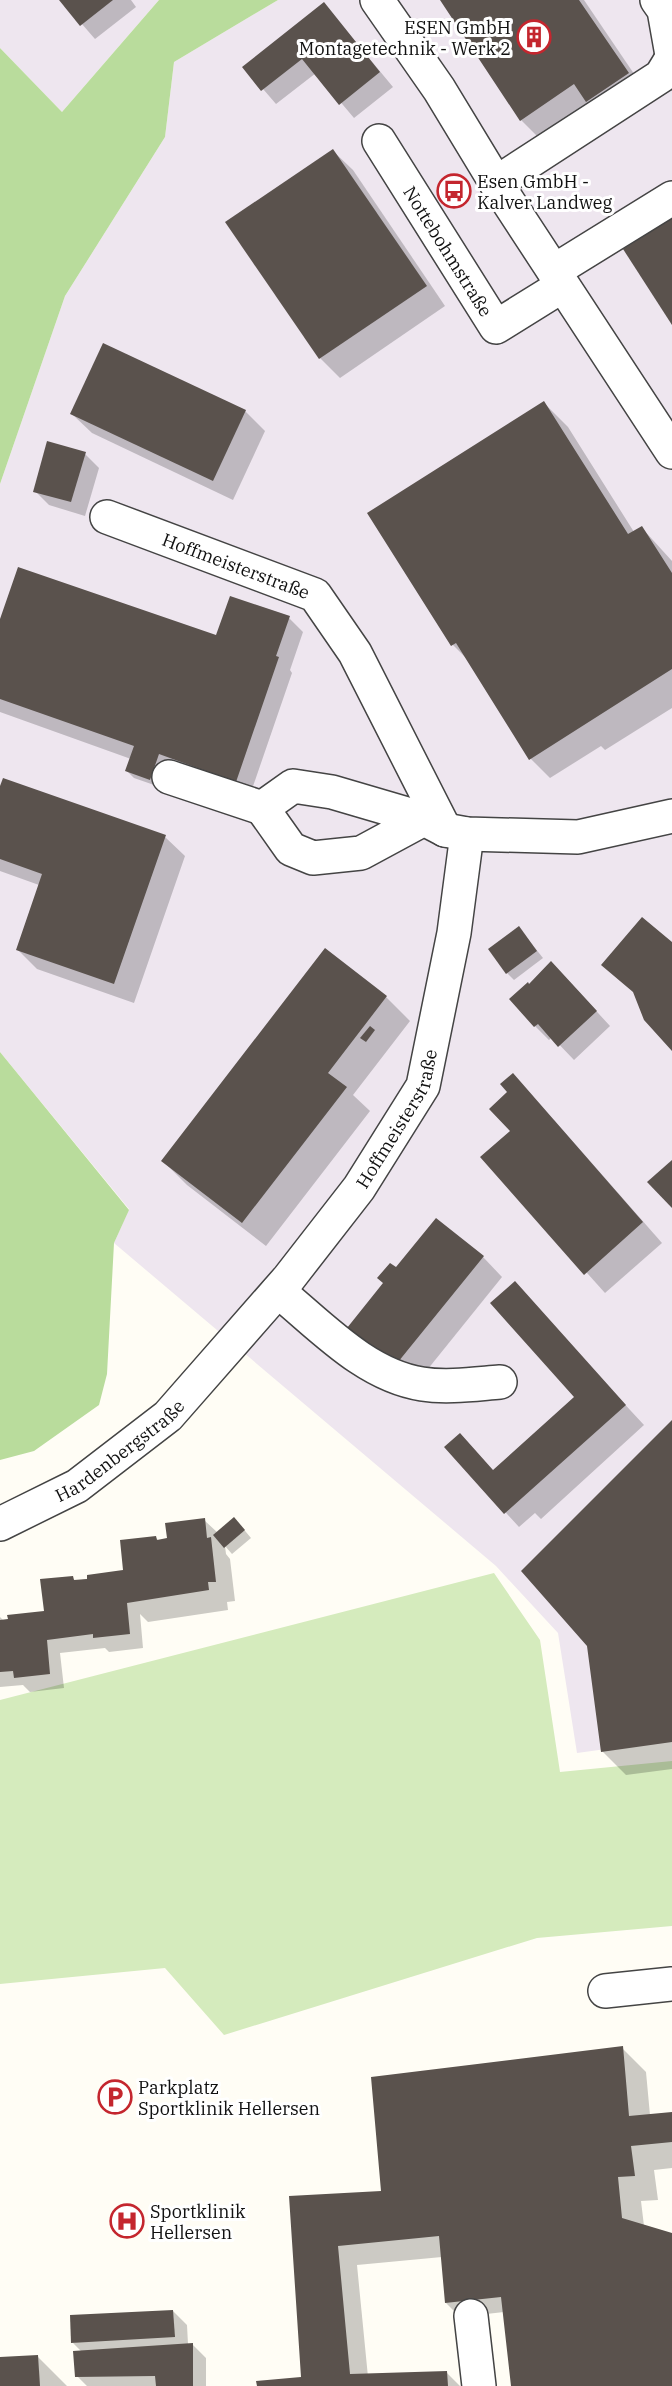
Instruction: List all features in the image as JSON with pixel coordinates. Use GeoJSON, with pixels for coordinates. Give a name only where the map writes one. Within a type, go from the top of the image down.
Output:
{"type":"FeatureCollection","features":[{"type":"Feature","properties":{"kind":"street"},"geometry":{"type":"LineString","coordinates":[[377,0],[439,89],[496,183],[672,453]]}},
{"type":"Feature","properties":{"kind":"street"},"geometry":{"type":"LineString","coordinates":[[496,183],[661,76],[672,57],[664,10],[657,0]]}},
{"type":"Feature","properties":{"kind":"street","name":"Nottebohmstraße"},"geometry":{"type":"LineString","coordinates":[[378,141],[496,327],[558,279],[672,198]]}},
{"type":"Feature","properties":{"kind":"street","name":"Hoffmeisterstraße"},"geometry":{"type":"LineString","coordinates":[[107,517],[315,595],[355,653],[446,828],[454,933],[423,1086],[358,1188],[278,1291],[222,1356]]}},
{"type":"Feature","properties":{"kind":"street"},"geometry":{"type":"LineString","coordinates":[[169,777],[262,808],[291,849],[313,858],[362,853],[446,828]]}},
{"type":"Feature","properties":{"kind":"street"},"geometry":{"type":"LineString","coordinates":[[262,808],[293,786],[332,792],[446,828],[578,837],[672,816]]}},
{"type":"Feature","properties":{"kind":"street"},"geometry":{"type":"LineString","coordinates":[[278,1291],[355,1355],[393,1377],[424,1385],[500,1382]]}},
{"type":"Feature","properties":{"kind":"street","name":"Hardenbergstraße"},"geometry":{"type":"LineString","coordinates":[[0,1524],[77,1486],[168,1416],[222,1356]]}},
{"type":"Feature","properties":{"kind":"street"},"geometry":{"type":"LineString","coordinates":[[605,1991],[672,1984]]}},
{"type":"Feature","properties":{"kind":"street"},"geometry":{"type":"LineString","coordinates":[[471,2316],[478,2386]]}},
{"type":"Feature","properties":{"kind":"shaded area"},"geometry":{"type":"Polygon","coordinates":[[[0,0],[159,0],[62,112],[0,48],[0,0]]]}},
{"type":"Feature","properties":{"kind":"shaded area"},"geometry":{"type":"Polygon","coordinates":[[[278,0],[672,0],[672,1740],[577,1753],[558,1633],[496,1566],[114,1243],[129,1209],[0,1052],[0,484],[65,296],[165,137],[174,62],[278,0]]]}},
{"type":"Feature","properties":{"kind":"green space"},"geometry":{"type":"Polygon","coordinates":[[[159,0],[278,0],[174,62],[165,137],[65,296],[0,484],[0,48],[62,112],[159,0]]]}},
{"type":"Feature","properties":{"kind":"green space"},"geometry":{"type":"Polygon","coordinates":[[[0,1052],[129,1210],[114,1243],[107,1374],[99,1405],[34,1451],[0,1460],[0,1052]]]}},
{"type":"Feature","properties":{"kind":"green space"},"geometry":{"type":"Polygon","coordinates":[[[494,1573],[540,1640],[560,1772],[672,1761],[672,1926],[537,1938],[224,2035],[165,1968],[0,1984],[0,1700],[494,1573]]]}},
{"type":"Feature","properties":{"kind":"building"},"geometry":{"type":"Polygon","coordinates":[[[59,0],[113,0],[80,26],[59,0]]]}},
{"type":"Feature","properties":{"kind":"building","name":"ESEN GmbH Montagetechnik - Werk 2"},"geometry":{"type":"Polygon","coordinates":[[[440,0],[579,0],[629,73],[586,102],[574,84],[520,121],[440,0]]]}},
{"type":"Feature","properties":{"kind":"building"},"geometry":{"type":"Polygon","coordinates":[[[324,2],[380,72],[339,105],[302,59],[261,91],[242,67],[324,2]]]}},
{"type":"Feature","properties":{"kind":"building"},"geometry":{"type":"Polygon","coordinates":[[[333,149],[427,286],[319,359],[225,222],[333,149]]]}},
{"type":"Feature","properties":{"kind":"building"},"geometry":{"type":"Polygon","coordinates":[[[672,218],[672,325],[623,249],[672,218]]]}},
{"type":"Feature","properties":{"kind":"building"},"geometry":{"type":"Polygon","coordinates":[[[103,343],[246,410],[213,481],[70,414],[103,343]]]}},
{"type":"Feature","properties":{"kind":"building"},"geometry":{"type":"Polygon","coordinates":[[[544,401],[628,534],[642,526],[672,573],[672,669],[529,760],[456,643],[451,646],[367,513],[544,401]]]}},
{"type":"Feature","properties":{"kind":"building"},"geometry":{"type":"Polygon","coordinates":[[[47,441],[86,452],[71,502],[33,492],[47,441]]]}},
{"type":"Feature","properties":{"kind":"building"},"geometry":{"type":"Polygon","coordinates":[[[18,567],[216,635],[230,596],[290,616],[276,656],[279,657],[236,782],[159,754],[150,780],[125,771],[134,746],[0,699],[0,619],[18,567]]]}},
{"type":"Feature","properties":{"kind":"building"},"geometry":{"type":"Polygon","coordinates":[[[3,778],[166,835],[114,984],[16,950],[42,874],[0,859],[0,786],[3,778]]]}},
{"type":"Feature","properties":{"kind":"building"},"geometry":{"type":"Polygon","coordinates":[[[642,917],[672,942],[672,1051],[644,1020],[633,992],[601,965],[642,917]]]}},
{"type":"Feature","properties":{"kind":"building"},"geometry":{"type":"Polygon","coordinates":[[[519,926],[537,951],[506,974],[488,949],[519,926]]]}},
{"type":"Feature","properties":{"kind":"building"},"geometry":{"type":"Polygon","coordinates":[[[325,948],[387,996],[328,1073],[347,1087],[242,1223],[161,1161],[325,948]]]}},
{"type":"Feature","properties":{"kind":"building"},"geometry":{"type":"Polygon","coordinates":[[[551,961],[597,1011],[558,1047],[538,1024],[534,1027],[509,999],[528,982],[529,984],[551,961]]]}},
{"type":"Feature","properties":{"kind":"building"},"geometry":{"type":"Polygon","coordinates":[[[370,1026],[375,1030],[366,1042],[360,1038],[370,1026]]]}},
{"type":"Feature","properties":{"kind":"building"},"geometry":{"type":"Polygon","coordinates":[[[513,1073],[643,1222],[584,1275],[480,1157],[510,1131],[489,1109],[507,1092],[500,1084],[513,1073]]]}},
{"type":"Feature","properties":{"kind":"building"},"geometry":{"type":"Polygon","coordinates":[[[672,1160],[672,1208],[647,1182],[672,1160]]]}},
{"type":"Feature","properties":{"kind":"building"},"geometry":{"type":"Polygon","coordinates":[[[436,1218],[484,1256],[394,1367],[347,1328],[383,1283],[377,1278],[390,1263],[396,1267],[436,1218]]]}},
{"type":"Feature","properties":{"kind":"building"},"geometry":{"type":"Polygon","coordinates":[[[515,1281],[626,1405],[504,1514],[444,1447],[460,1433],[493,1470],[574,1397],[490,1303],[515,1281]]]}},
{"type":"Feature","properties":{"kind":"building"},"geometry":{"type":"Polygon","coordinates":[[[672,1420],[672,1742],[601,1752],[587,1646],[521,1571],[672,1420]]]}},
{"type":"Feature","properties":{"kind":"building"},"geometry":{"type":"Polygon","coordinates":[[[234,1517],[245,1530],[224,1548],[213,1535],[234,1517]]]}},
{"type":"Feature","properties":{"kind":"building"},"geometry":{"type":"Polygon","coordinates":[[[205,1518],[207,1538],[211,1537],[216,1582],[208,1582],[209,1590],[127,1603],[130,1634],[93,1638],[93,1634],[47,1640],[50,1674],[14,1678],[13,1671],[0,1672],[0,1620],[8,1619],[7,1615],[44,1611],[40,1579],[73,1576],[74,1580],[87,1579],[87,1575],[123,1570],[120,1540],[156,1536],[157,1540],[167,1538],[165,1523],[205,1518]]]}},
{"type":"Feature","properties":{"kind":"building"},"geometry":{"type":"Polygon","coordinates":[[[623,2046],[629,2116],[672,2112],[672,2142],[631,2146],[635,2176],[618,2177],[622,2218],[672,2233],[672,2386],[511,2386],[501,2297],[445,2303],[439,2236],[338,2246],[350,2374],[447,2371],[448,2386],[257,2386],[256,2381],[301,2377],[289,2196],[381,2191],[371,2077],[623,2046]]]}},
{"type":"Feature","properties":{"kind":"building"},"geometry":{"type":"Polygon","coordinates":[[[173,2310],[175,2337],[71,2343],[70,2315],[173,2310]]]}},
{"type":"Feature","properties":{"kind":"building"},"geometry":{"type":"Polygon","coordinates":[[[193,2343],[193,2386],[156,2386],[155,2376],[75,2377],[73,2351],[193,2343]]]}},
{"type":"Feature","properties":{"kind":"building"},"geometry":{"type":"Polygon","coordinates":[[[38,2355],[40,2386],[0,2386],[0,2357],[38,2355]]]}},
{"type":"Feature","properties":{"kind":"place","name":"ESEN GmbH Montagetechnik - Werk 2"},"geometry":{"type":"Point","coordinates":[534,37]}},
{"type":"Feature","properties":{"kind":"place","name":"Esen GmbH - Kalver Landweg"},"geometry":{"type":"Point","coordinates":[454,191]}},
{"type":"Feature","properties":{"kind":"place","name":"Parkplatz Sportklinik Hellersen"},"geometry":{"type":"Point","coordinates":[115,2097]}},
{"type":"Feature","properties":{"kind":"place","name":"Sportklinik Hellersen"},"geometry":{"type":"Point","coordinates":[127,2221]}}]}
